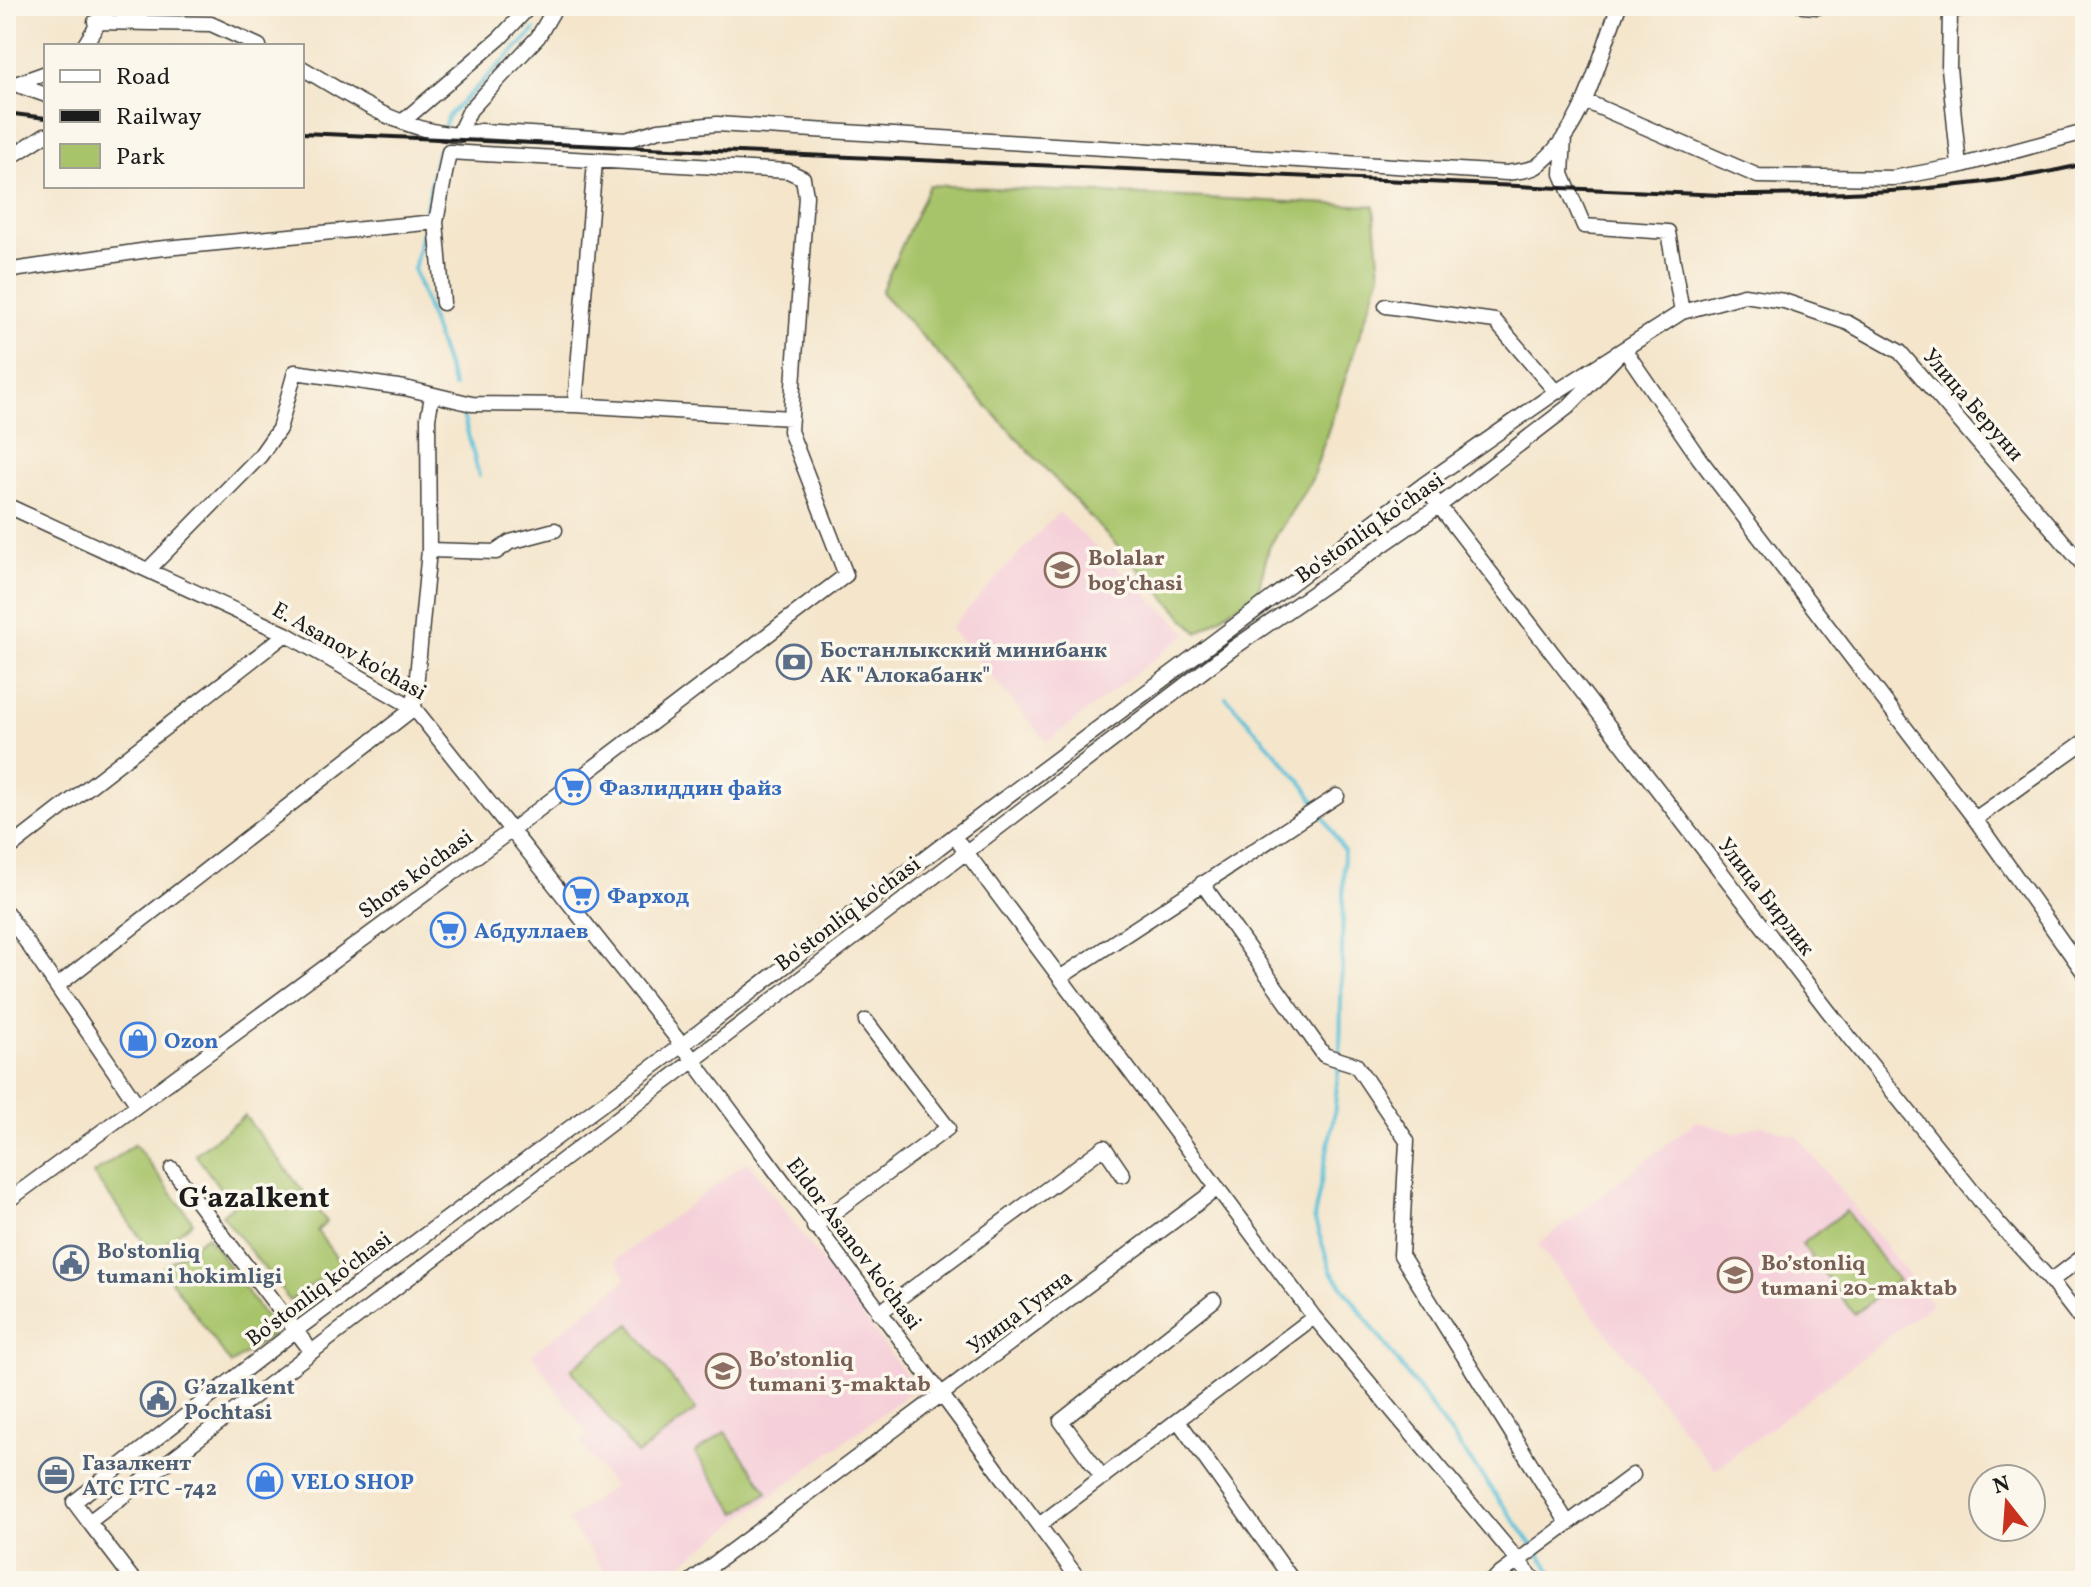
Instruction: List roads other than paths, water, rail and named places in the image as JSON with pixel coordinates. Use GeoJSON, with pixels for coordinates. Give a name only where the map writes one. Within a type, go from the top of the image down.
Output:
{"type":"FeatureCollection","features":[{"type":"Feature","properties":{"kind":"street"},"geometry":{"type":"LineString","coordinates":[[85,44],[95,22],[109,6]]}},
{"type":"Feature","properties":{"kind":"street"},"geometry":{"type":"LineString","coordinates":[[402,122],[500,38],[530,6]]}},
{"type":"Feature","properties":{"kind":"street"},"geometry":{"type":"LineString","coordinates":[[458,135],[470,110],[538,37],[556,6]]}},
{"type":"Feature","properties":{"kind":"street"},"geometry":{"type":"LineString","coordinates":[[304,69],[372,110],[428,133],[458,135],[481,131],[626,140],[659,130],[717,124],[1507,173],[1536,167],[1564,137],[1587,102],[1596,64],[1619,6]]}},
{"type":"Feature","properties":{"kind":"street"},"geometry":{"type":"LineString","coordinates":[[1803,6],[1818,7]]}},
{"type":"Feature","properties":{"kind":"street"},"geometry":{"type":"LineString","coordinates":[[1959,166],[1949,68],[1948,9],[1975,6]]}},
{"type":"Feature","properties":{"kind":"street"},"geometry":{"type":"LineString","coordinates":[[95,22],[211,24],[255,44]]}},
{"type":"Feature","properties":{"kind":"street"},"geometry":{"type":"LineString","coordinates":[[12,82],[44,74]]}},
{"type":"Feature","properties":{"kind":"street"},"geometry":{"type":"LineString","coordinates":[[12,82],[44,94]]}},
{"type":"Feature","properties":{"kind":"street"},"geometry":{"type":"LineString","coordinates":[[1587,102],[1758,176],[1893,178],[1959,166],[2085,132]]}},
{"type":"Feature","properties":{"kind":"street"},"geometry":{"type":"LineString","coordinates":[[6,160],[44,136]]}},
{"type":"Feature","properties":{"kind":"street"},"geometry":{"type":"LineString","coordinates":[[1564,137],[1562,174],[1584,226],[1668,232],[1682,312]]}},
{"type":"Feature","properties":{"kind":"street"},"geometry":{"type":"LineString","coordinates":[[148,570],[260,456],[279,429],[295,372],[405,388],[472,404],[575,405],[791,418],[806,196],[803,178],[788,171],[449,152],[436,222],[443,303]]}},
{"type":"Feature","properties":{"kind":"street"},"geometry":{"type":"LineString","coordinates":[[575,405],[595,161]]}},
{"type":"Feature","properties":{"kind":"street"},"geometry":{"type":"LineString","coordinates":[[6,271],[155,249],[436,222]]}},
{"type":"Feature","properties":{"kind":"street","name":"Улица Беруни"},"geometry":{"type":"LineString","coordinates":[[1624,349],[1682,312],[1744,295],[1784,301],[1848,323],[1900,352],[2085,567]]}},
{"type":"Feature","properties":{"kind":"street"},"geometry":{"type":"LineString","coordinates":[[1386,306],[1495,321],[1556,392]]}},
{"type":"Feature","properties":{"kind":"street"},"geometry":{"type":"LineString","coordinates":[[1624,349],[1699,458],[1975,819],[2085,974]]}},
{"type":"Feature","properties":{"kind":"street","name":"Bo'stonliq ko'chasi"},"geometry":{"type":"LineString","coordinates":[[1624,349],[1568,407],[1439,506],[1232,649],[89,1522],[74,1502],[295,1331],[682,1045],[954,836],[1423,485],[1556,392],[1624,349]]}},
{"type":"Feature","properties":{"kind":"street"},"geometry":{"type":"LineString","coordinates":[[57,986],[414,708],[429,550],[428,418],[432,396]]}},
{"type":"Feature","properties":{"kind":"street","name":"Shors ko'chasi"},"geometry":{"type":"LineString","coordinates":[[6,1202],[513,829],[846,575],[790,431],[791,418]]}},
{"type":"Feature","properties":{"kind":"street","name":"Улица Бирлик"},"geometry":{"type":"LineString","coordinates":[[1423,485],[1829,1012],[1998,1223],[2051,1281],[2085,1325]]}},
{"type":"Feature","properties":{"kind":"street","name":"E. Asanov ko'chasi"},"geometry":{"type":"LineString","coordinates":[[6,505],[286,634],[414,708],[682,1045]]}},
{"type":"Feature","properties":{"kind":"street"},"geometry":{"type":"LineString","coordinates":[[429,550],[496,552],[510,542],[555,530]]}},
{"type":"Feature","properties":{"kind":"street"},"geometry":{"type":"LineString","coordinates":[[6,851],[286,634]]}},
{"type":"Feature","properties":{"kind":"street"},"geometry":{"type":"LineString","coordinates":[[1975,819],[2085,741]]}},
{"type":"Feature","properties":{"kind":"street"},"geometry":{"type":"LineString","coordinates":[[1061,977],[1333,798]]}},
{"type":"Feature","properties":{"kind":"street"},"geometry":{"type":"LineString","coordinates":[[954,836],[1314,1317],[1522,1558],[1535,1581]]}},
{"type":"Feature","properties":{"kind":"street"},"geometry":{"type":"LineString","coordinates":[[1202,883],[1324,1055],[1356,1065],[1407,1141],[1401,1255],[1567,1522]]}},
{"type":"Feature","properties":{"kind":"street"},"geometry":{"type":"LineString","coordinates":[[6,912],[137,1104]]}},
{"type":"Feature","properties":{"kind":"street"},"geometry":{"type":"LineString","coordinates":[[814,1227],[948,1128],[866,1021]]}},
{"type":"Feature","properties":{"kind":"street","name":"Eldor Asanov ko'chasi"},"geometry":{"type":"LineString","coordinates":[[682,1045],[814,1227],[1080,1581]]}},
{"type":"Feature","properties":{"kind":"street"},"geometry":{"type":"LineString","coordinates":[[879,1313],[1104,1147],[1123,1175]]}},
{"type":"Feature","properties":{"kind":"street"},"geometry":{"type":"LineString","coordinates":[[172,1169],[312,1352]]}},
{"type":"Feature","properties":{"kind":"street","name":"Улица Гунча"},"geometry":{"type":"LineString","coordinates":[[691,1581],[1218,1188]]}},
{"type":"Feature","properties":{"kind":"street"},"geometry":{"type":"LineString","coordinates":[[2051,1281],[2085,1255]]}},
{"type":"Feature","properties":{"kind":"street"},"geometry":{"type":"LineString","coordinates":[[1103,1478],[1061,1421],[1214,1300]]}},
{"type":"Feature","properties":{"kind":"street"},"geometry":{"type":"LineString","coordinates":[[1039,1525],[1314,1317]]}},
{"type":"Feature","properties":{"kind":"street"},"geometry":{"type":"LineString","coordinates":[[1179,1422],[1293,1581]]}},
{"type":"Feature","properties":{"kind":"street"},"geometry":{"type":"LineString","coordinates":[[1491,1581],[1633,1475]]}},
{"type":"Feature","properties":{"kind":"street"},"geometry":{"type":"LineString","coordinates":[[89,1522],[134,1581]]}},
{"type":"Feature","properties":{"kind":"waterway"},"geometry":{"type":"LineString","coordinates":[[444,128],[447,117],[535,30]]}},
{"type":"Feature","properties":{"kind":"waterway"},"geometry":{"type":"LineString","coordinates":[[426,210],[438,150]]}},
{"type":"Feature","properties":{"kind":"waterway"},"geometry":{"type":"LineString","coordinates":[[422,232],[414,270],[454,387]]}},
{"type":"Feature","properties":{"kind":"waterway"},"geometry":{"type":"LineString","coordinates":[[461,407],[479,476]]}},
{"type":"Feature","properties":{"kind":"waterway"},"geometry":{"type":"LineString","coordinates":[[1226,697],[1305,786],[1344,851],[1340,1055]]}},
{"type":"Feature","properties":{"kind":"waterway"},"geometry":{"type":"LineString","coordinates":[[1339,1063],[1334,1116],[1314,1218],[1331,1271],[1559,1581]]}},
{"type":"Feature","properties":{"kind":"railway"},"geometry":{"type":"LineString","coordinates":[[6,113],[44,118]]}},
{"type":"Feature","properties":{"kind":"railway"},"geometry":{"type":"LineString","coordinates":[[304,133],[1722,195],[1905,190],[1996,181],[2085,164]]}},
{"type":"Feature","properties":{"kind":"place","name":"Bolalar bog'chasi"},"geometry":{"type":"Point","coordinates":[1062,570]}},
{"type":"Feature","properties":{"kind":"place","name":"Бостанлыкский минибанк АК \"Алокабанк\""},"geometry":{"type":"Point","coordinates":[794,662]}},
{"type":"Feature","properties":{"kind":"place","name":"Фазлиддин файз"},"geometry":{"type":"Point","coordinates":[573,787]}},
{"type":"Feature","properties":{"kind":"place","name":"Фарход"},"geometry":{"type":"Point","coordinates":[581,895]}},
{"type":"Feature","properties":{"kind":"place","name":"Абдуллаев"},"geometry":{"type":"Point","coordinates":[448,930]}},
{"type":"Feature","properties":{"kind":"place","name":"Ozon"},"geometry":{"type":"Point","coordinates":[138,1040]}},
{"type":"Feature","properties":{"kind":"place","name":"Bo'stonliq tumani hokimligi"},"geometry":{"type":"Point","coordinates":[71,1263]}},
{"type":"Feature","properties":{"kind":"place","name":"Bo’stonliq tumani 20-maktab"},"geometry":{"type":"Point","coordinates":[1735,1275]}},
{"type":"Feature","properties":{"kind":"place","name":"Bo’stonliq tumani 3-maktab"},"geometry":{"type":"Point","coordinates":[723,1371]}},
{"type":"Feature","properties":{"kind":"place","name":"Gʼazalkent Pochtasi"},"geometry":{"type":"Point","coordinates":[158,1399]}},
{"type":"Feature","properties":{"kind":"place","name":"Газалкент АТС ГТС -742"},"geometry":{"type":"Point","coordinates":[56,1475]}},
{"type":"Feature","properties":{"kind":"place","name":"VELO SHOP"},"geometry":{"type":"Point","coordinates":[265,1481]}},
{"type":"Feature","properties":{"kind":"district","name":"Gʻazalkent"},"geometry":{"type":"Point","coordinates":[254,1197]}}]}
